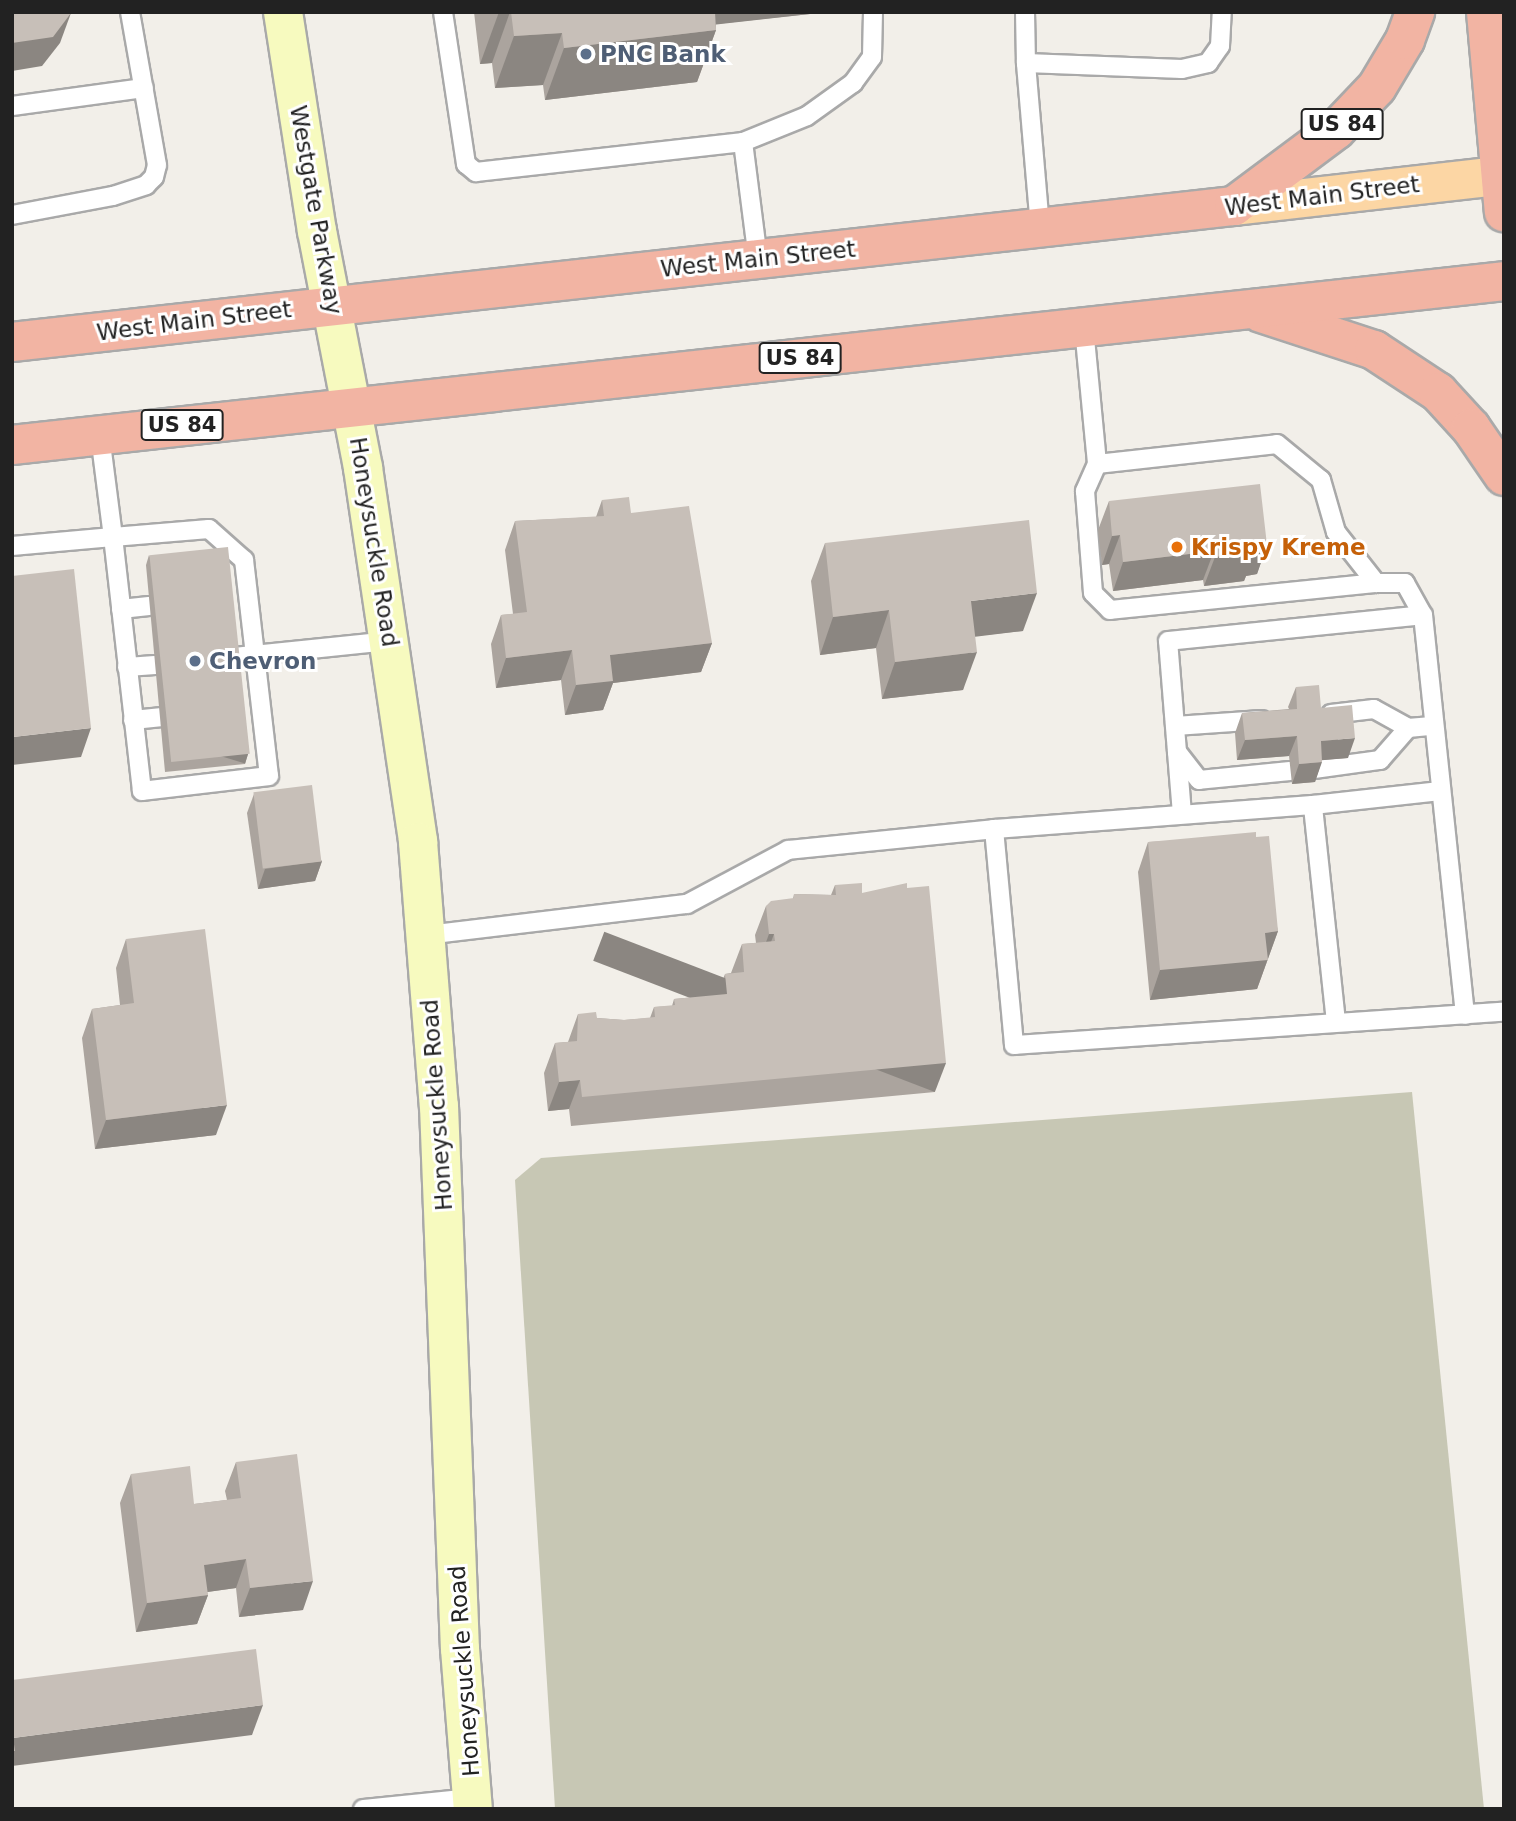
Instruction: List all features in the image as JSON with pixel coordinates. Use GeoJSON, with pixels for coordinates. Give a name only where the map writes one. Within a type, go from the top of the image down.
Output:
{"type":"FeatureCollection","features":[{"type":"Feature","properties":{"kind":"highway","name":"US 84"},"geometry":{"type":"LineString","coordinates":[[1234,206],[1336,130],[1377,87],[1405,40],[1415,12]]}},
{"type":"Feature","properties":{"kind":"highway"},"geometry":{"type":"LineString","coordinates":[[1486,12],[1503,187]]}},
{"type":"Feature","properties":{"kind":"highway","name":"West Main Street"},"geometry":{"type":"LineString","coordinates":[[12,342],[1234,206]]}},
{"type":"Feature","properties":{"kind":"highway","name":"US 84"},"geometry":{"type":"LineString","coordinates":[[12,445],[1504,281]]}},
{"type":"Feature","properties":{"kind":"highway"},"geometry":{"type":"LineString","coordinates":[[1250,309],[1374,350],[1438,392],[1471,428],[1504,476]]}},
{"type":"Feature","properties":{"kind":"main road","name":"Westgate Parkway"},"geometry":{"type":"LineString","coordinates":[[283,12],[351,406]]}},
{"type":"Feature","properties":{"kind":"main road","name":"West Main Street"},"geometry":{"type":"LineString","coordinates":[[1234,206],[1503,187]]}},
{"type":"Feature","properties":{"kind":"main road","name":"Honeysuckle Road"},"geometry":{"type":"LineString","coordinates":[[351,406],[390,641],[426,935],[445,1224],[460,1649],[472,1803]]}},
{"type":"Feature","properties":{"kind":"lane"},"geometry":{"type":"LineString","coordinates":[[12,215],[113,196],[146,185],[154,177],[157,165],[130,12]]}},
{"type":"Feature","properties":{"kind":"lane"},"geometry":{"type":"LineString","coordinates":[[443,12],[466,164],[476,172],[743,142],[807,116],[853,83],[872,57],[873,12]]}},
{"type":"Feature","properties":{"kind":"lane"},"geometry":{"type":"LineString","coordinates":[[1025,12],[1026,63],[1040,227]]}},
{"type":"Feature","properties":{"kind":"lane"},"geometry":{"type":"LineString","coordinates":[[1026,63],[1182,69],[1208,63],[1220,46],[1222,12]]}},
{"type":"Feature","properties":{"kind":"lane"},"geometry":{"type":"LineString","coordinates":[[12,106],[144,88]]}},
{"type":"Feature","properties":{"kind":"lane"},"geometry":{"type":"LineString","coordinates":[[743,142],[758,259]]}},
{"type":"Feature","properties":{"kind":"lane"},"geometry":{"type":"LineString","coordinates":[[1084,327],[1097,464],[1085,491],[1093,593],[1110,610],[1377,583],[1405,583],[1423,615],[1432,726],[1465,1015]]}},
{"type":"Feature","properties":{"kind":"lane"},"geometry":{"type":"LineString","coordinates":[[12,546],[113,537],[209,529],[244,560],[269,776],[142,791],[113,537],[100,435]]}},
{"type":"Feature","properties":{"kind":"lane"},"geometry":{"type":"LineString","coordinates":[[1097,464],[1277,444],[1321,480],[1336,532],[1377,583]]}},
{"type":"Feature","properties":{"kind":"lane"},"geometry":{"type":"LineString","coordinates":[[228,598],[248,596]]}},
{"type":"Feature","properties":{"kind":"lane"},"geometry":{"type":"LineString","coordinates":[[121,609],[149,606]]}},
{"type":"Feature","properties":{"kind":"lane"},"geometry":{"type":"LineString","coordinates":[[1182,814],[1168,641],[1423,615]]}},
{"type":"Feature","properties":{"kind":"lane"},"geometry":{"type":"LineString","coordinates":[[234,657],[390,641]]}},
{"type":"Feature","properties":{"kind":"lane"},"geometry":{"type":"LineString","coordinates":[[127,667],[155,665]]}},
{"type":"Feature","properties":{"kind":"lane"},"geometry":{"type":"LineString","coordinates":[[239,710],[261,707]]}},
{"type":"Feature","properties":{"kind":"lane"},"geometry":{"type":"LineString","coordinates":[[1313,716],[1374,709],[1408,729],[1432,726]]}},
{"type":"Feature","properties":{"kind":"lane"},"geometry":{"type":"LineString","coordinates":[[133,720],[160,718]]}},
{"type":"Feature","properties":{"kind":"lane"},"geometry":{"type":"LineString","coordinates":[[1175,726],[1276,719]]}},
{"type":"Feature","properties":{"kind":"lane"},"geometry":{"type":"LineString","coordinates":[[1314,769],[1380,760],[1408,729]]}},
{"type":"Feature","properties":{"kind":"lane"},"geometry":{"type":"LineString","coordinates":[[1177,752],[1199,779],[1290,771]]}},
{"type":"Feature","properties":{"kind":"lane"},"geometry":{"type":"LineString","coordinates":[[426,935],[687,904],[788,850],[994,829],[1313,806],[1440,791]]}},
{"type":"Feature","properties":{"kind":"lane"},"geometry":{"type":"LineString","coordinates":[[1313,806],[1336,1022]]}},
{"type":"Feature","properties":{"kind":"lane"},"geometry":{"type":"LineString","coordinates":[[994,829],[1014,1045],[1504,1012]]}},
{"type":"Feature","properties":{"kind":"lane"},"geometry":{"type":"LineString","coordinates":[[363,1809],[472,1803]]}},
{"type":"Feature","properties":{"kind":"shaded area"},"geometry":{"type":"Polygon","coordinates":[[[1412,1092],[1484,1809],[555,1809],[515,1180],[541,1158],[1412,1092]]]}},
{"type":"Feature","properties":{"kind":"building"},"geometry":{"type":"Polygon","coordinates":[[[12,12],[71,13],[53,37],[12,43],[12,12]]]}},
{"type":"Feature","properties":{"kind":"building"},"geometry":{"type":"Polygon","coordinates":[[[511,12],[715,12],[716,30],[564,48],[562,33],[514,36],[511,12]]]}},
{"type":"Feature","properties":{"kind":"building"},"geometry":{"type":"Polygon","coordinates":[[[1260,484],[1267,545],[1254,547],[1255,552],[1215,557],[1214,551],[1123,562],[1120,535],[1112,536],[1109,501],[1260,484]]]}},
{"type":"Feature","properties":{"kind":"building"},"geometry":{"type":"Polygon","coordinates":[[[629,497],[631,513],[689,506],[712,643],[610,655],[613,681],[576,685],[572,650],[506,658],[501,615],[527,612],[515,521],[604,516],[602,500],[629,497]]]}},
{"type":"Feature","properties":{"kind":"building"},"geometry":{"type":"Polygon","coordinates":[[[1029,520],[1037,593],[971,601],[977,652],[895,662],[889,610],[833,617],[825,543],[1029,520]]]}},
{"type":"Feature","properties":{"kind":"building","name":"Chevron"},"geometry":{"type":"Polygon","coordinates":[[[228,547],[250,754],[171,762],[149,555],[228,547]]]}},
{"type":"Feature","properties":{"kind":"building"},"geometry":{"type":"Polygon","coordinates":[[[74,569],[91,728],[13,737],[12,576],[74,569]]]}},
{"type":"Feature","properties":{"kind":"building"},"geometry":{"type":"Polygon","coordinates":[[[1319,685],[1321,708],[1352,705],[1355,738],[1321,741],[1322,762],[1299,764],[1297,736],[1245,740],[1242,713],[1297,709],[1296,687],[1319,685]]]}},
{"type":"Feature","properties":{"kind":"building"},"geometry":{"type":"Polygon","coordinates":[[[312,785],[321,861],[263,869],[253,792],[312,785]]]}},
{"type":"Feature","properties":{"kind":"building"},"geometry":{"type":"Polygon","coordinates":[[[1256,832],[1256,837],[1269,836],[1278,931],[1265,933],[1268,960],[1160,970],[1148,842],[1256,832]]]}},
{"type":"Feature","properties":{"kind":"building"},"geometry":{"type":"Polygon","coordinates":[[[862,883],[862,893],[907,883],[907,888],[929,886],[946,1063],[582,1097],[580,1080],[559,1082],[555,1043],[577,1041],[578,1014],[596,1012],[597,1018],[624,1020],[655,1017],[654,1007],[675,1005],[674,999],[727,994],[725,974],[744,972],[742,944],[775,941],[774,934],[769,934],[766,906],[771,901],[794,898],[794,894],[836,895],[835,885],[862,883]]]}},
{"type":"Feature","properties":{"kind":"building"},"geometry":{"type":"Polygon","coordinates":[[[205,929],[227,1105],[106,1120],[92,1009],[134,1003],[126,939],[205,929]]]}},
{"type":"Feature","properties":{"kind":"building"},"geometry":{"type":"Polygon","coordinates":[[[297,1454],[313,1581],[250,1588],[246,1559],[204,1565],[208,1595],[147,1603],[131,1474],[190,1466],[194,1504],[241,1498],[236,1462],[297,1454]]]}},
{"type":"Feature","properties":{"kind":"building"},"geometry":{"type":"Polygon","coordinates":[[[256,1649],[263,1705],[13,1738],[15,1751],[12,1751],[12,1680],[256,1649]]]}},
{"type":"Feature","properties":{"kind":"place","name":"PNC Bank"},"geometry":{"type":"Point","coordinates":[586,54]}},
{"type":"Feature","properties":{"kind":"place","name":"Krispy Kreme"},"geometry":{"type":"Point","coordinates":[1177,547]}},
{"type":"Feature","properties":{"kind":"place","name":"Chevron"},"geometry":{"type":"Point","coordinates":[195,661]}}]}
